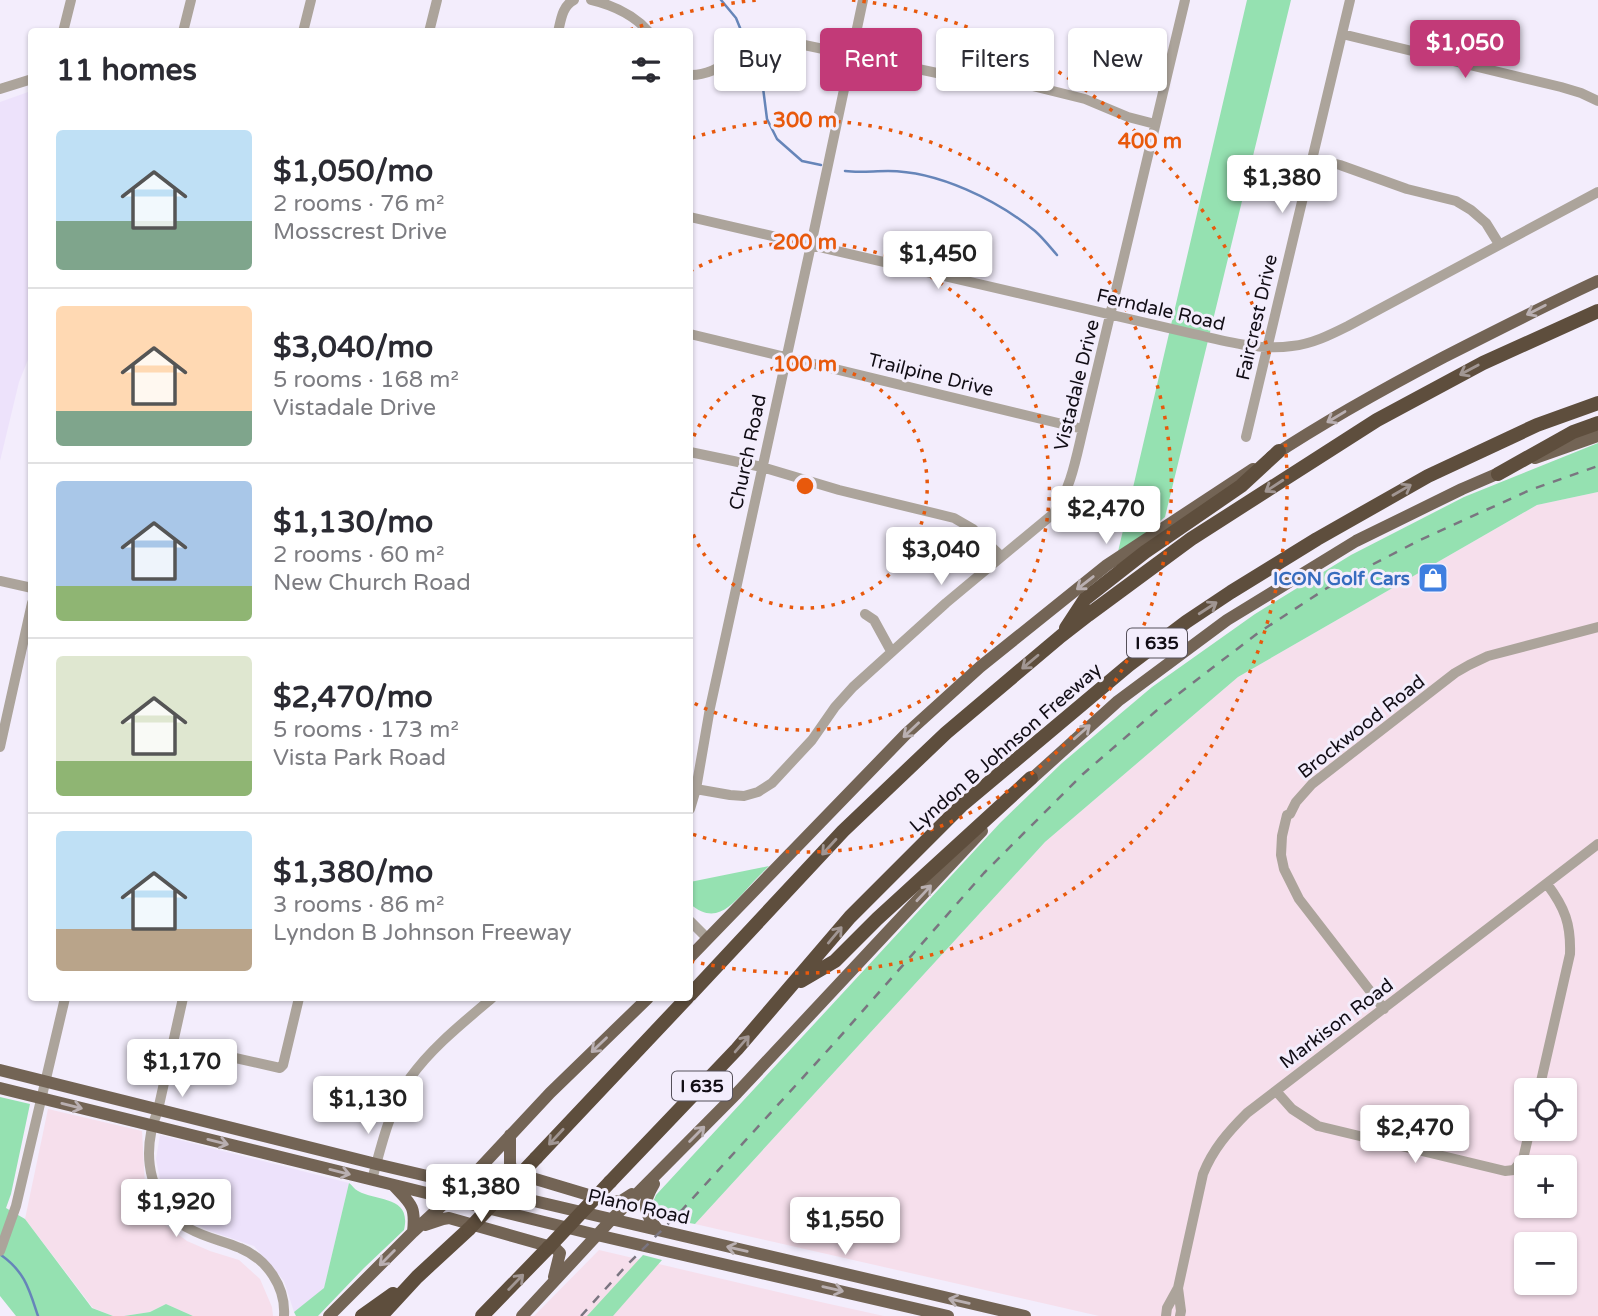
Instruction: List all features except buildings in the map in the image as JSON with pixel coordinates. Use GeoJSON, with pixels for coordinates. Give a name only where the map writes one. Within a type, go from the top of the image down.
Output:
{"type":"FeatureCollection","features":[{"type":"Feature","properties":{"kind":"highway"},"geometry":{"type":"LineString","coordinates":[[693,991],[843,831],[946,733],[1061,636],[1191,539],[1377,420],[1483,363],[1598,311]]}},
{"type":"Feature","properties":{"kind":"highway","name":"Lyndon B Johnson Freeway"},"geometry":{"type":"LineString","coordinates":[[482,1316],[737,1049],[850,917],[961,806],[1096,692],[1186,622],[1428,475],[1537,425],[1598,403]]}},
{"type":"Feature","properties":{"kind":"highway"},"geometry":{"type":"LineString","coordinates":[[1498,474],[1573,432],[1598,423]]}},
{"type":"Feature","properties":{"kind":"highway"},"geometry":{"type":"LineString","coordinates":[[1061,636],[1085,598],[1145,552],[1241,486],[1279,452]]}},
{"type":"Feature","properties":{"kind":"highway"},"geometry":{"type":"LineString","coordinates":[[791,987],[835,961],[1031,778]]}},
{"type":"Feature","properties":{"kind":"highway"},"geometry":{"type":"LineString","coordinates":[[381,1316],[469,1229],[683,1001]]}},
{"type":"Feature","properties":{"kind":"highway"},"geometry":{"type":"LineString","coordinates":[[362,1316],[417,1278]]}},
{"type":"Feature","properties":{"kind":"main road"},"geometry":{"type":"LineString","coordinates":[[693,954],[906,734],[980,667],[1107,565],[1340,414],[1514,321],[1598,281]]}},
{"type":"Feature","properties":{"kind":"main road"},"geometry":{"type":"LineString","coordinates":[[522,1316],[611,1220],[737,1093],[1031,778],[1118,701],[1227,620],[1356,541],[1462,489],[1536,457],[1598,436]]}},
{"type":"Feature","properties":{"kind":"main road"},"geometry":{"type":"LineString","coordinates":[[330,1316],[464,1185],[550,1093],[645,1001]]}},
{"type":"Feature","properties":{"kind":"main road","name":"Plano Road"},"geometry":{"type":"LineString","coordinates":[[0,1070],[376,1164],[1025,1316]]}},
{"type":"Feature","properties":{"kind":"main road","name":"Plano Road"},"geometry":{"type":"LineString","coordinates":[[0,1088],[597,1235],[948,1316]]}},
{"type":"Feature","properties":{"kind":"main road"},"geometry":{"type":"LineString","coordinates":[[510,1135],[512,1172],[612,1202],[621,1201],[644,1187]]}},
{"type":"Feature","properties":{"kind":"main road"},"geometry":{"type":"LineString","coordinates":[[241,1148],[245,1142],[268,1144],[274,1139]]}},
{"type":"Feature","properties":{"kind":"main road"},"geometry":{"type":"LineString","coordinates":[[658,1230],[645,1211],[645,1204],[664,1166]]}},
{"type":"Feature","properties":{"kind":"main road"},"geometry":{"type":"LineString","coordinates":[[394,1185],[410,1203],[416,1230]]}},
{"type":"Feature","properties":{"kind":"main road"},"geometry":{"type":"LineString","coordinates":[[416,1230],[449,1218],[555,1248],[559,1253],[553,1281]]}},
{"type":"Feature","properties":{"kind":"main road"},"geometry":{"type":"LineString","coordinates":[[800,1281],[804,1265]]}},
{"type":"Feature","properties":{"kind":"main road"},"geometry":{"type":"LineString","coordinates":[[923,1310],[927,1293]]}},
{"type":"Feature","properties":{"kind":"street"},"geometry":{"type":"LineString","coordinates":[[64,28],[71,0]]}},
{"type":"Feature","properties":{"kind":"street"},"geometry":{"type":"LineString","coordinates":[[184,28],[191,0]]}},
{"type":"Feature","properties":{"kind":"street"},"geometry":{"type":"LineString","coordinates":[[304,28],[311,0]]}},
{"type":"Feature","properties":{"kind":"street"},"geometry":{"type":"LineString","coordinates":[[430,28],[437,0]]}},
{"type":"Feature","properties":{"kind":"street"},"geometry":{"type":"LineString","coordinates":[[559,28],[562,14],[568,3],[574,0]]}},
{"type":"Feature","properties":{"kind":"street"},"geometry":{"type":"LineString","coordinates":[[591,0],[627,14],[645,28]]}},
{"type":"Feature","properties":{"kind":"street","name":"Church Road"},"geometry":{"type":"LineString","coordinates":[[858,28],[863,0]]}},
{"type":"Feature","properties":{"kind":"street","name":"Vistadale Drive"},"geometry":{"type":"LineString","coordinates":[[693,788],[744,796],[758,792],[772,783],[812,740],[846,695],[891,652],[1053,514],[1062,502],[1068,488],[1111,315],[1183,0]]}},
{"type":"Feature","properties":{"kind":"street","name":"Faircrest Drive"},"geometry":{"type":"LineString","coordinates":[[1245,437],[1350,0]]}},
{"type":"Feature","properties":{"kind":"street"},"geometry":{"type":"LineString","coordinates":[[1342,34],[1561,87],[1598,101]]}},
{"type":"Feature","properties":{"kind":"street"},"geometry":{"type":"LineString","coordinates":[[693,75],[711,71],[754,49],[775,44],[790,42],[820,48]]}},
{"type":"Feature","properties":{"kind":"street"},"geometry":{"type":"LineString","coordinates":[[922,70],[996,77],[1085,99],[1128,117],[1155,124]]}},
{"type":"Feature","properties":{"kind":"street"},"geometry":{"type":"LineString","coordinates":[[0,89],[28,80]]}},
{"type":"Feature","properties":{"kind":"street","name":"Church Road"},"geometry":{"type":"LineString","coordinates":[[693,788],[844,91]]}},
{"type":"Feature","properties":{"kind":"street"},"geometry":{"type":"LineString","coordinates":[[1311,158],[1340,165],[1407,189],[1456,201],[1486,223],[1499,244]]}},
{"type":"Feature","properties":{"kind":"street","name":"Ferndale Road"},"geometry":{"type":"LineString","coordinates":[[693,218],[1238,344],[1290,347],[1325,337],[1598,192]]}},
{"type":"Feature","properties":{"kind":"street","name":"Trailpine Drive"},"geometry":{"type":"LineString","coordinates":[[693,335],[1083,429]]}},
{"type":"Feature","properties":{"kind":"street"},"geometry":{"type":"LineString","coordinates":[[693,453],[762,467],[839,490],[954,518],[973,528],[1001,556]]}},
{"type":"Feature","properties":{"kind":"street"},"geometry":{"type":"LineString","coordinates":[[0,581],[28,587]]}},
{"type":"Feature","properties":{"kind":"street"},"geometry":{"type":"LineString","coordinates":[[864,614],[874,620],[891,652]]}},
{"type":"Feature","properties":{"kind":"street"},"geometry":{"type":"LineString","coordinates":[[0,747],[28,621]]}},
{"type":"Feature","properties":{"kind":"street","name":"Brockwood Road"},"geometry":{"type":"LineString","coordinates":[[1384,1009],[1299,899],[1284,869],[1282,836],[1287,815],[1311,785],[1455,673],[1488,656],[1598,627]]}},
{"type":"Feature","properties":{"kind":"street","name":"Markison Road"},"geometry":{"type":"LineString","coordinates":[[1166,1316],[1167,1308],[1178,1288],[1203,1174],[1226,1135],[1247,1113],[1598,844]]}},
{"type":"Feature","properties":{"kind":"street"},"geometry":{"type":"LineString","coordinates":[[1542,1078],[1570,954],[1571,934],[1560,902],[1547,884]]}},
{"type":"Feature","properties":{"kind":"street"},"geometry":{"type":"LineString","coordinates":[[693,924],[708,939]]}},
{"type":"Feature","properties":{"kind":"street"},"geometry":{"type":"LineString","coordinates":[[0,1251],[16,1206],[64,1001]]}},
{"type":"Feature","properties":{"kind":"street"},"geometry":{"type":"LineString","coordinates":[[182,1001],[158,1110],[152,1125],[149,1151],[151,1175],[157,1194],[166,1208],[187,1228],[255,1256],[274,1276],[281,1289],[284,1316]]}},
{"type":"Feature","properties":{"kind":"street"},"geometry":{"type":"LineString","coordinates":[[173,1044],[280,1068],[283,1065],[298,1001]]}},
{"type":"Feature","properties":{"kind":"street"},"geometry":{"type":"LineString","coordinates":[[372,1180],[395,1106],[410,1079],[431,1054],[489,1001]]}},
{"type":"Feature","properties":{"kind":"street"},"geometry":{"type":"LineString","coordinates":[[1276,1091],[1292,1109],[1318,1126],[1505,1171],[1514,1170],[1523,1159],[1527,1141]]}},
{"type":"Feature","properties":{"kind":"street","name":"Markison Road"},"geometry":{"type":"LineString","coordinates":[[1178,1288],[1180,1316]]}},
{"type":"Feature","properties":{"kind":"shaded area"},"geometry":{"type":"Polygon","coordinates":[[[28,92],[28,360],[19,382],[0,461],[0,102],[28,92]]]}},
{"type":"Feature","properties":{"kind":"shaded area"},"geometry":{"type":"Polygon","coordinates":[[[1598,492],[1598,1316],[1099,1316],[695,1224],[1045,842],[1238,677],[1537,505],[1598,492]]]}},
{"type":"Feature","properties":{"kind":"shaded area"},"geometry":{"type":"Polygon","coordinates":[[[48,1109],[142,1131],[146,1203],[164,1224],[187,1241],[239,1260],[260,1279],[273,1316],[193,1316],[166,1304],[150,1312],[124,1316],[113,1316],[93,1308],[25,1219],[48,1109]]]}},
{"type":"Feature","properties":{"kind":"shaded area"},"geometry":{"type":"Polygon","coordinates":[[[160,1135],[349,1183],[324,1289],[294,1312],[284,1281],[254,1246],[207,1230],[179,1213],[162,1189],[156,1159],[160,1135]]]}},
{"type":"Feature","properties":{"kind":"shaded area"},"geometry":{"type":"Polygon","coordinates":[[[599,1250],[825,1303],[884,1316],[534,1316],[599,1250]]]}},
{"type":"Feature","properties":{"kind":"green space"},"geometry":{"type":"Polygon","coordinates":[[[1247,0],[1291,0],[1165,517],[1117,556],[1247,0]]]}},
{"type":"Feature","properties":{"kind":"green space"},"geometry":{"type":"Polygon","coordinates":[[[1598,443],[1598,492],[1537,505],[1238,677],[1045,842],[695,1224],[655,1217],[650,1209],[656,1195],[1000,823],[1062,763],[1152,687],[1255,614],[1351,555],[1464,497],[1598,443]]]}},
{"type":"Feature","properties":{"kind":"green space"},"geometry":{"type":"Polygon","coordinates":[[[769,866],[733,903],[720,912],[706,913],[693,906],[693,881],[769,866]]]}},
{"type":"Feature","properties":{"kind":"green space"},"geometry":{"type":"Polygon","coordinates":[[[0,1097],[30,1104],[6,1208],[25,1219],[92,1308],[113,1316],[16,1316],[0,1296],[0,1097]]]}},
{"type":"Feature","properties":{"kind":"green space"},"geometry":{"type":"Polygon","coordinates":[[[349,1183],[358,1191],[398,1205],[405,1219],[404,1230],[318,1316],[296,1316],[294,1312],[324,1288],[349,1183]]]}},
{"type":"Feature","properties":{"kind":"green space"},"geometry":{"type":"Polygon","coordinates":[[[643,1255],[662,1260],[613,1316],[587,1316],[643,1255]]]}},
{"type":"Feature","properties":{"kind":"green space"},"geometry":{"type":"Polygon","coordinates":[[[166,1304],[193,1316],[124,1316],[150,1312],[166,1304]]]}},
{"type":"Feature","properties":{"kind":"waterway"},"geometry":{"type":"LineString","coordinates":[[721,0],[736,18],[740,28]]}},
{"type":"Feature","properties":{"kind":"waterway"},"geometry":{"type":"LineString","coordinates":[[763,91],[767,119],[777,139],[802,161],[821,165]]}},
{"type":"Feature","properties":{"kind":"waterway"},"geometry":{"type":"LineString","coordinates":[[845,171],[907,172],[966,189],[1020,220],[1038,234],[1057,255]]}},
{"type":"Feature","properties":{"kind":"waterway"},"geometry":{"type":"LineString","coordinates":[[1,1255],[21,1275],[38,1316]]}},
{"type":"Feature","properties":{"kind":"railway"},"geometry":{"type":"LineString","coordinates":[[581,1316],[838,1039],[984,873],[1083,774],[1156,711],[1258,633],[1327,588],[1420,540],[1530,490],[1598,466]]}},
{"type":"Feature","properties":{"kind":"place","name":"ICON Golf Cars"},"geometry":{"type":"Point","coordinates":[1433,578]}}]}
